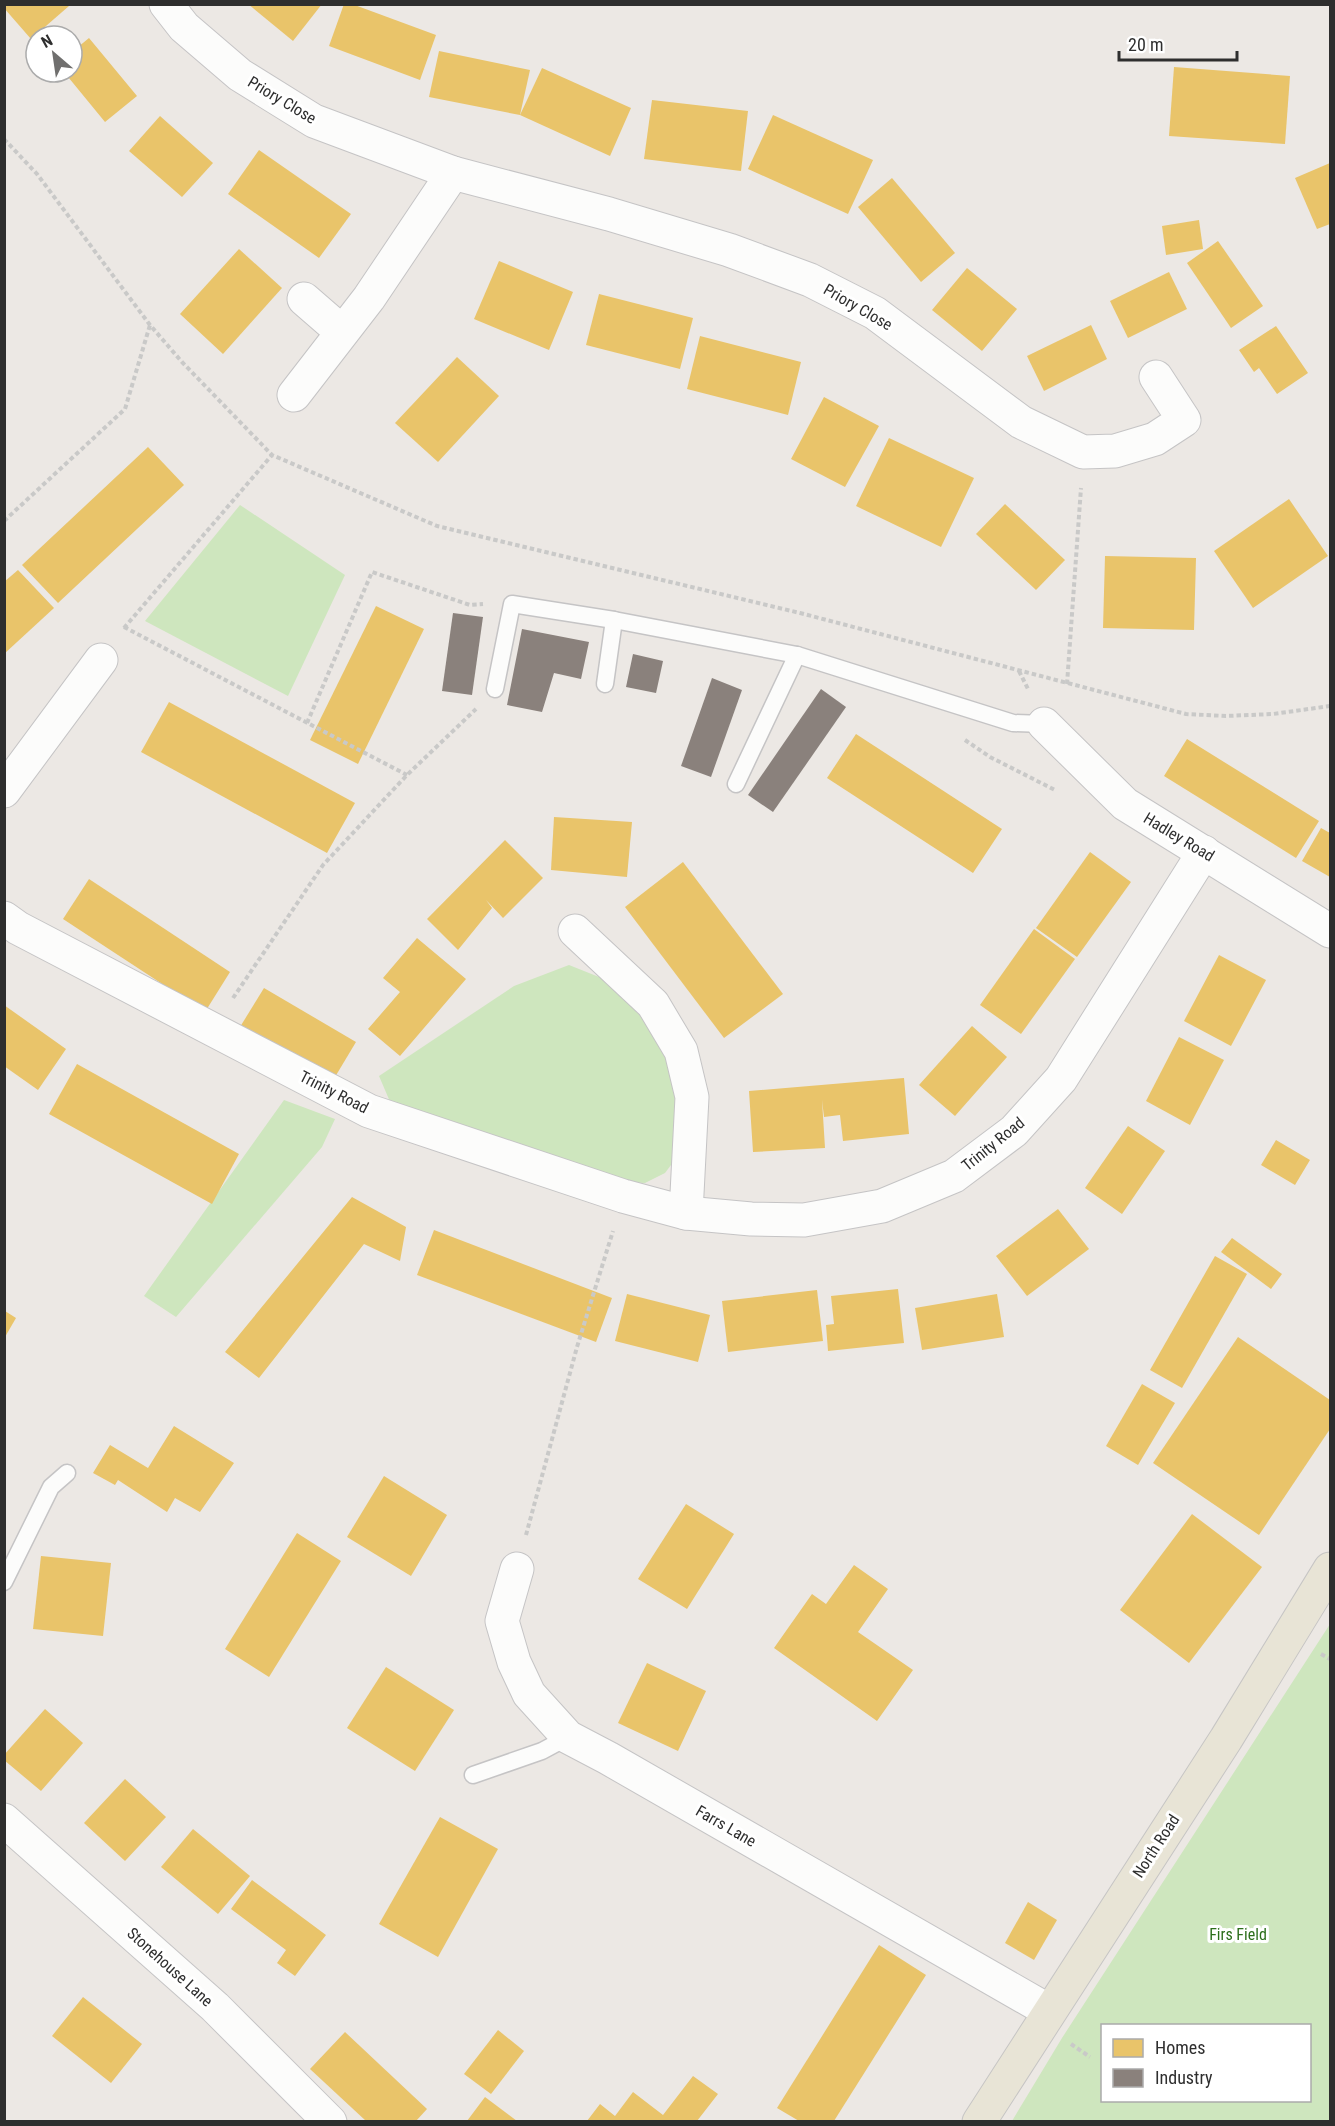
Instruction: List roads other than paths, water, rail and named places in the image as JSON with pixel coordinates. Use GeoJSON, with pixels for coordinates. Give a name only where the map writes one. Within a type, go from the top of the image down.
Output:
{"type":"FeatureCollection","features":[{"type":"Feature","properties":{"kind":"main road","name":"North Road"},"geometry":{"type":"LineString","coordinates":[[979,2121],[1226,1738],[1330,1569]]}},
{"type":"Feature","properties":{"kind":"street","name":"Priory Close"},"geometry":{"type":"LineString","coordinates":[[166,4],[184,27],[240,75],[314,122],[453,173],[609,214],[729,250],[810,279],[875,313],[1021,422],[1083,452],[1115,451],[1155,439],[1184,420],[1156,377]]}},
{"type":"Feature","properties":{"kind":"street"},"geometry":{"type":"LineString","coordinates":[[294,395],[369,298],[453,173]]}},
{"type":"Feature","properties":{"kind":"street"},"geometry":{"type":"LineString","coordinates":[[304,299],[342,332]]}},
{"type":"Feature","properties":{"kind":"street"},"geometry":{"type":"LineString","coordinates":[[4,791],[101,660]]}},
{"type":"Feature","properties":{"kind":"street","name":"Hadley Road"},"geometry":{"type":"LineString","coordinates":[[1044,724],[1125,804],[1330,931]]}},
{"type":"Feature","properties":{"kind":"street","name":"Trinity Road"},"geometry":{"type":"LineString","coordinates":[[4,918],[18,928],[369,1111],[624,1196],[686,1213],[751,1220],[804,1220],[882,1206],[954,1176],[1014,1131],[1061,1079],[1204,852]]}},
{"type":"Feature","properties":{"kind":"street"},"geometry":{"type":"LineString","coordinates":[[575,931],[653,1004],[681,1051],[692,1097],[686,1213]]}},
{"type":"Feature","properties":{"kind":"street","name":"Farrs Lane"},"geometry":{"type":"LineString","coordinates":[[517,1569],[502,1621],[514,1662],[529,1694],[568,1737],[1049,2011]]}},
{"type":"Feature","properties":{"kind":"street","name":"Stonehouse Lane"},"geometry":{"type":"LineString","coordinates":[[4,1820],[215,2007],[330,2121]]}},
{"type":"Feature","properties":{"kind":"lane"},"geometry":{"type":"LineString","coordinates":[[495,690],[512,604],[614,620],[797,655],[1013,723],[1044,724]]}},
{"type":"Feature","properties":{"kind":"lane"},"geometry":{"type":"LineString","coordinates":[[605,684],[614,620]]}},
{"type":"Feature","properties":{"kind":"lane"},"geometry":{"type":"LineString","coordinates":[[736,784],[797,655]]}},
{"type":"Feature","properties":{"kind":"lane"},"geometry":{"type":"LineString","coordinates":[[4,1582],[51,1487],[67,1473]]}},
{"type":"Feature","properties":{"kind":"lane"},"geometry":{"type":"LineString","coordinates":[[473,1775],[542,1751],[568,1737]]}},
{"type":"Feature","properties":{"kind":"park label","name":"Firs Field"},"geometry":{"type":"Point","coordinates":[1238,1934]}}]}
